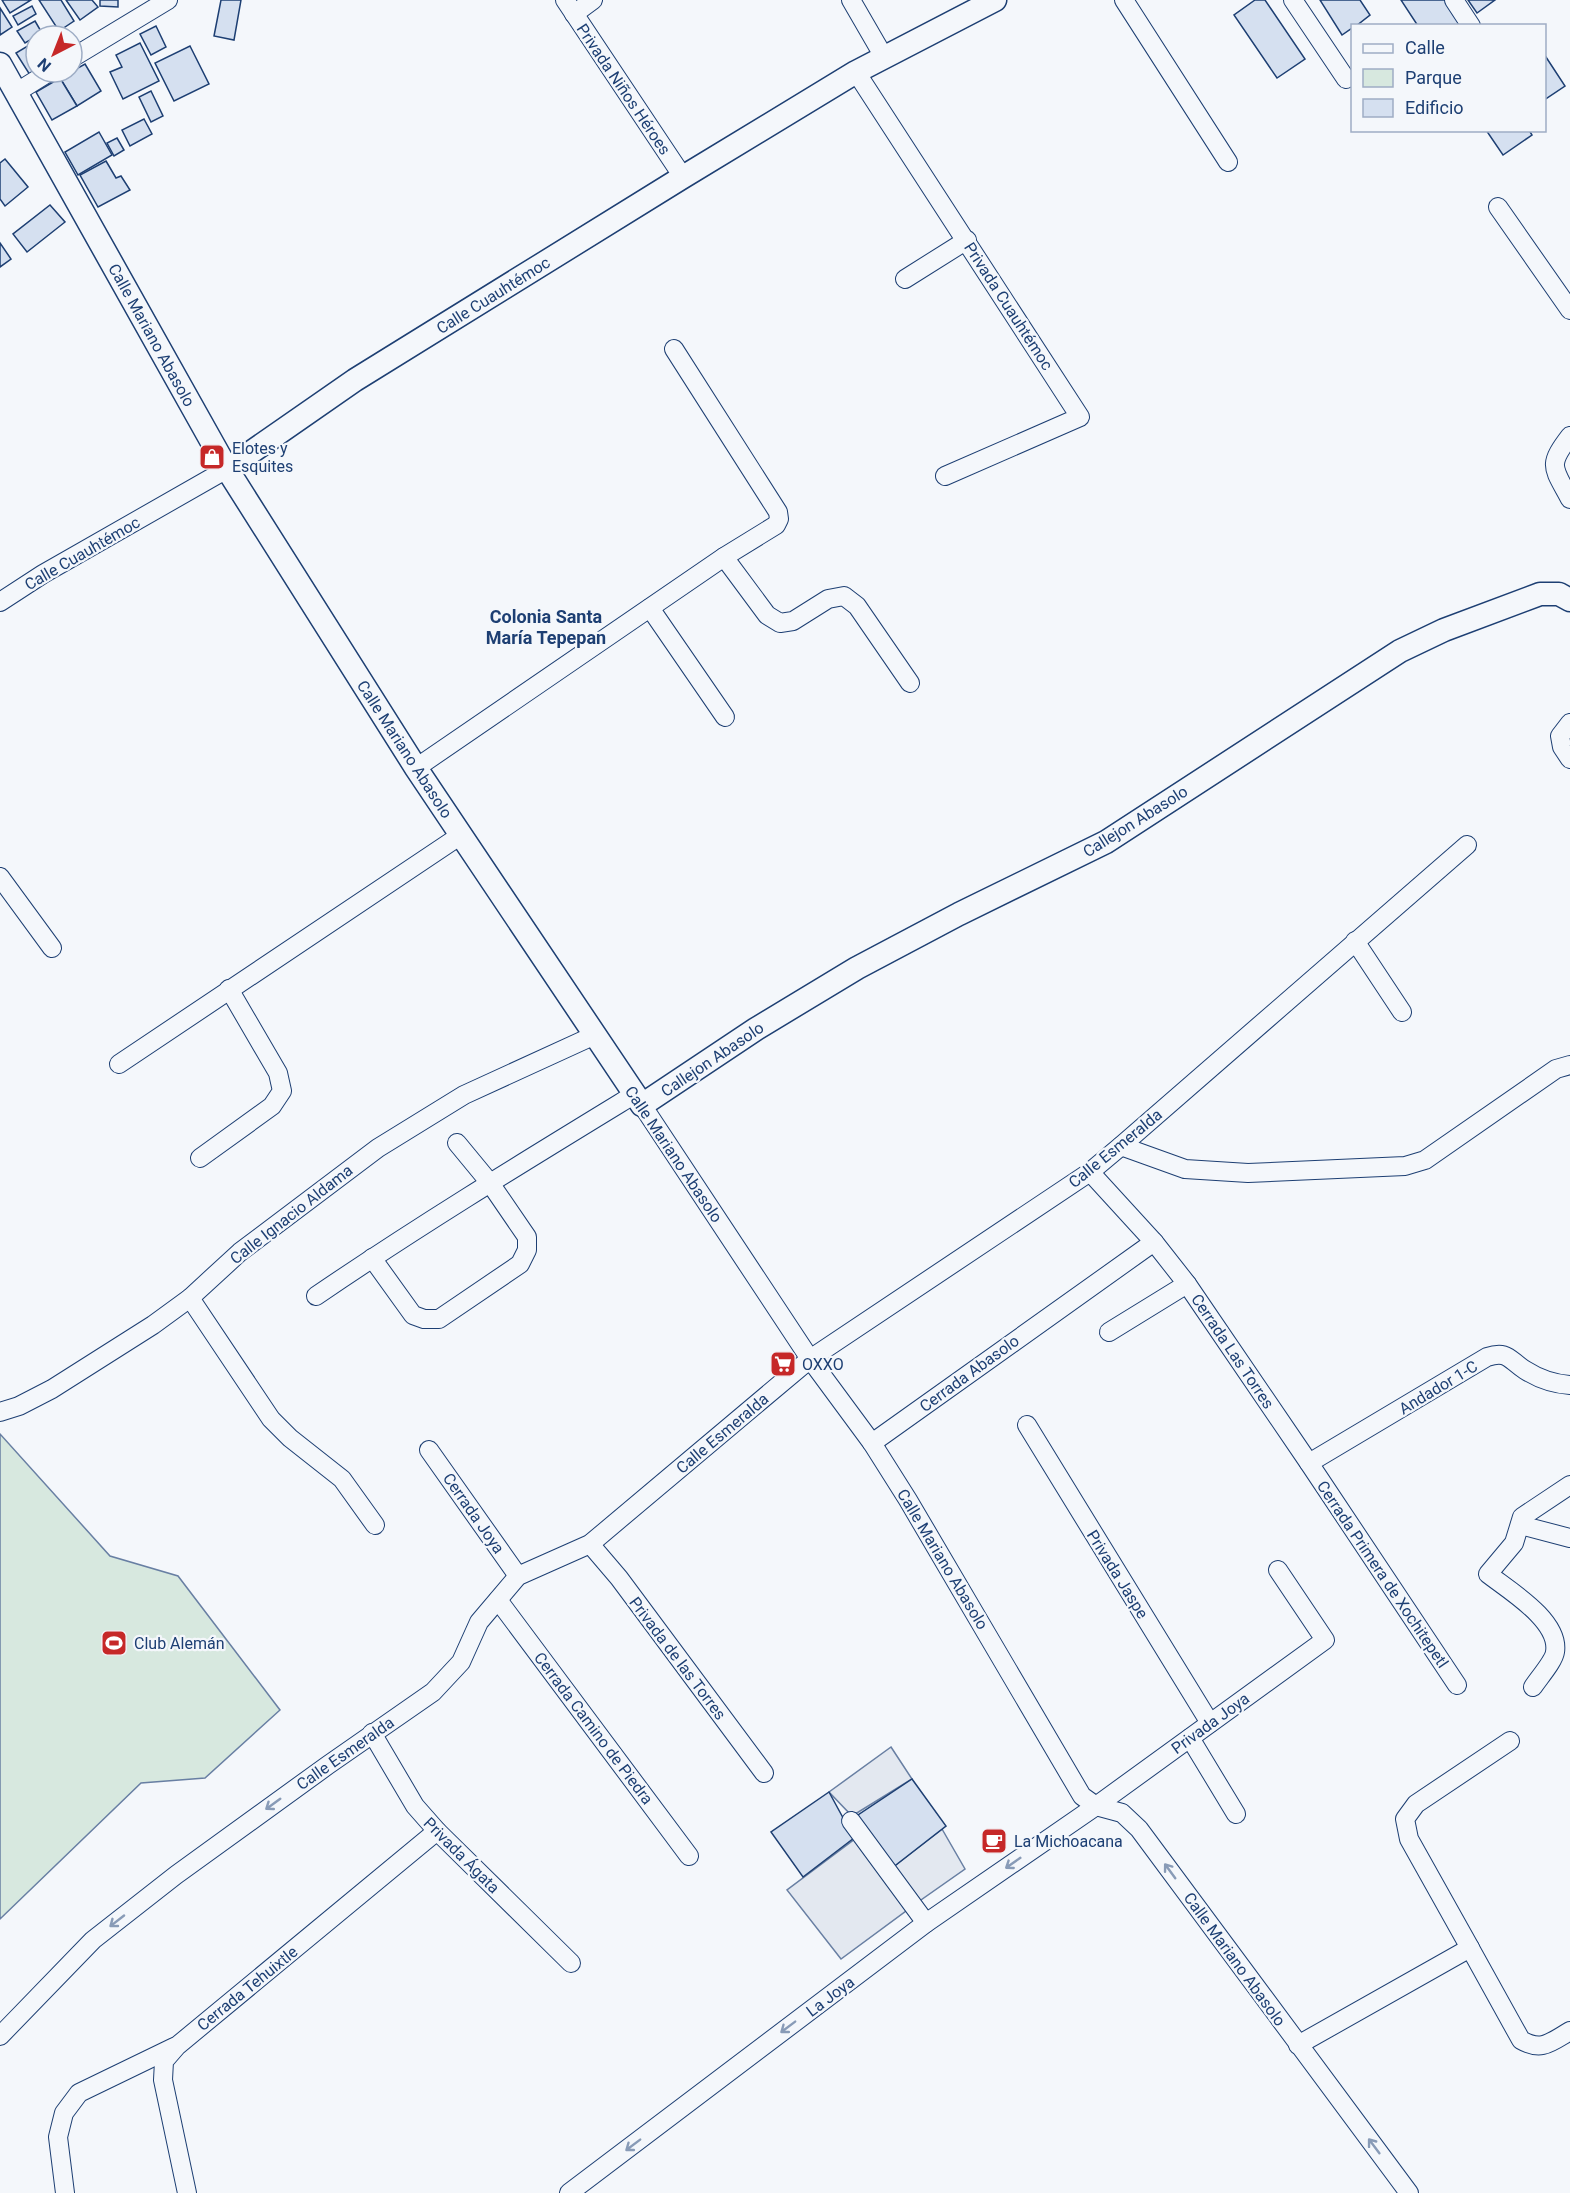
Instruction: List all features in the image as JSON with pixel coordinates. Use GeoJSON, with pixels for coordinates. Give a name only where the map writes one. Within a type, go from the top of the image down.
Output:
{"type":"FeatureCollection","features":[{"type":"Feature","properties":{"kind":"street"},"geometry":{"type":"LineString","coordinates":[[84,51],[168,0]]}},
{"type":"Feature","properties":{"kind":"street"},"geometry":{"type":"LineString","coordinates":[[570,7],[593,0]]}},
{"type":"Feature","properties":{"kind":"street"},"geometry":{"type":"LineString","coordinates":[[851,0],[884,57]]}},
{"type":"Feature","properties":{"kind":"street","name":"Calle Cuauhtémoc"},"geometry":{"type":"LineString","coordinates":[[0,602],[43,574],[227,469],[355,380],[856,72],[995,0]]}},
{"type":"Feature","properties":{"kind":"street"},"geometry":{"type":"LineString","coordinates":[[1124,0],[1228,162]]}},
{"type":"Feature","properties":{"kind":"street"},"geometry":{"type":"LineString","coordinates":[[1293,0],[1346,80]]}},
{"type":"Feature","properties":{"kind":"street"},"geometry":{"type":"LineString","coordinates":[[1454,0],[1470,24]]}},
{"type":"Feature","properties":{"kind":"street","name":"Privada Niños Héroes"},"geometry":{"type":"LineString","coordinates":[[570,7],[683,177]]}},
{"type":"Feature","properties":{"kind":"street","name":"Calle Mariano Abasolo"},"geometry":{"type":"LineString","coordinates":[[0,64],[227,469],[416,768],[810,1359],[872,1443],[1082,1796],[1096,1806],[1122,1813],[1139,1829],[1409,2193]]}},
{"type":"Feature","properties":{"kind":"street","name":"Privada Cuauhtémoc"},"geometry":{"type":"LineString","coordinates":[[856,72],[1080,417],[945,477]]}},
{"type":"Feature","properties":{"kind":"street"},"geometry":{"type":"LineString","coordinates":[[17,92],[30,84]]}},
{"type":"Feature","properties":{"kind":"street"},"geometry":{"type":"LineString","coordinates":[[1498,207],[1570,310]]}},
{"type":"Feature","properties":{"kind":"street"},"geometry":{"type":"LineString","coordinates":[[905,279],[967,240]]}},
{"type":"Feature","properties":{"kind":"street"},"geometry":{"type":"LineString","coordinates":[[416,768],[724,557],[776,525],[779,519],[778,513],[674,349]]}},
{"type":"Feature","properties":{"kind":"street"},"geometry":{"type":"LineString","coordinates":[[1570,436],[1558,450],[1554,461],[1557,475],[1570,499]]}},
{"type":"Feature","properties":{"kind":"street"},"geometry":{"type":"LineString","coordinates":[[724,557],[767,615],[780,624],[793,621],[828,599],[844,596],[857,606],[910,683]]}},
{"type":"Feature","properties":{"kind":"street","name":"Callejon Abasolo"},"geometry":{"type":"LineString","coordinates":[[638,1100],[857,968],[959,914],[1106,842],[1400,651],[1444,630],[1540,594],[1560,594],[1570,600]]}},
{"type":"Feature","properties":{"kind":"street"},"geometry":{"type":"LineString","coordinates":[[650,608],[725,717]]}},
{"type":"Feature","properties":{"kind":"street"},"geometry":{"type":"LineString","coordinates":[[1566,753],[1560,736],[1570,723]]}},
{"type":"Feature","properties":{"kind":"street"},"geometry":{"type":"LineString","coordinates":[[119,1064],[461,834]]}},
{"type":"Feature","properties":{"kind":"street","name":"Calle Esmeralda"},"geometry":{"type":"LineString","coordinates":[[0,2036],[93,1940],[176,1875],[372,1733],[433,1692],[461,1662],[479,1622],[518,1576],[590,1544],[810,1359],[1090,1172],[1467,845]]}},
{"type":"Feature","properties":{"kind":"street"},"geometry":{"type":"LineString","coordinates":[[0,877],[52,948]]}},
{"type":"Feature","properties":{"kind":"street"},"geometry":{"type":"LineString","coordinates":[[1355,941],[1402,1012]]}},
{"type":"Feature","properties":{"kind":"street"},"geometry":{"type":"LineString","coordinates":[[200,1158],[272,1106],[282,1091],[278,1073],[229,989]]}},
{"type":"Feature","properties":{"kind":"street","name":"Calle Ignacio Aldama"},"geometry":{"type":"LineString","coordinates":[[0,1412],[19,1406],[52,1389],[153,1325],[190,1298],[240,1252],[378,1148],[464,1095],[595,1035]]}},
{"type":"Feature","properties":{"kind":"street"},"geometry":{"type":"LineString","coordinates":[[1121,1146],[1185,1169],[1238,1172],[1405,1166],[1425,1160],[1556,1070],[1570,1065]]}},
{"type":"Feature","properties":{"kind":"street"},"geometry":{"type":"LineString","coordinates":[[316,1296],[490,1183],[638,1100]]}},
{"type":"Feature","properties":{"kind":"street"},"geometry":{"type":"LineString","coordinates":[[372,1258],[413,1315],[424,1319],[439,1319],[520,1264],[527,1250],[527,1237],[490,1183],[457,1143]]}},
{"type":"Feature","properties":{"kind":"street","name":"Cerrada Las Torres"},"geometry":{"type":"LineString","coordinates":[[1090,1172],[1154,1242],[1187,1284],[1310,1463]]}},
{"type":"Feature","properties":{"kind":"street","name":"Cerrada Abasolo"},"geometry":{"type":"LineString","coordinates":[[872,1443],[1154,1242]]}},
{"type":"Feature","properties":{"kind":"street"},"geometry":{"type":"LineString","coordinates":[[1109,1332],[1187,1284]]}},
{"type":"Feature","properties":{"kind":"street"},"geometry":{"type":"LineString","coordinates":[[190,1298],[271,1419],[290,1438],[342,1479],[375,1525]]}},
{"type":"Feature","properties":{"kind":"street","name":"Andador 1-C"},"geometry":{"type":"LineString","coordinates":[[1310,1463],[1487,1357],[1498,1354],[1510,1358],[1524,1370],[1554,1384],[1570,1385]]}},
{"type":"Feature","properties":{"kind":"street","name":"Privada Jaspe"},"geometry":{"type":"LineString","coordinates":[[1027,1425],[1210,1724]]}},
{"type":"Feature","properties":{"kind":"street","name":"Cerrada Joya"},"geometry":{"type":"LineString","coordinates":[[429,1450],[518,1576]]}},
{"type":"Feature","properties":{"kind":"street","name":"Cerrada Primera de Xochitepetl"},"geometry":{"type":"LineString","coordinates":[[1310,1463],[1457,1685]]}},
{"type":"Feature","properties":{"kind":"street"},"geometry":{"type":"LineString","coordinates":[[1533,1687],[1555,1654],[1554,1636],[1537,1613],[1488,1574],[1514,1542],[1522,1517],[1570,1485]]}},
{"type":"Feature","properties":{"kind":"street"},"geometry":{"type":"LineString","coordinates":[[1520,1525],[1570,1538]]}},
{"type":"Feature","properties":{"kind":"street","name":"Privada de las Torres"},"geometry":{"type":"LineString","coordinates":[[590,1544],[620,1578],[764,1773]]}},
{"type":"Feature","properties":{"kind":"street","name":"Privada Joya"},"geometry":{"type":"LineString","coordinates":[[1096,1806],[1325,1640],[1278,1570]]}},
{"type":"Feature","properties":{"kind":"street","name":"Cerrada Camino de Piedra"},"geometry":{"type":"LineString","coordinates":[[498,1600],[689,1856]]}},
{"type":"Feature","properties":{"kind":"street","name":"Privada Ágata"},"geometry":{"type":"LineString","coordinates":[[372,1733],[404,1791],[436,1831],[571,1963]]}},
{"type":"Feature","properties":{"kind":"street"},"geometry":{"type":"LineString","coordinates":[[1190,1738],[1236,1814]]}},
{"type":"Feature","properties":{"kind":"street"},"geometry":{"type":"LineString","coordinates":[[1510,1741],[1416,1804],[1405,1819],[1409,1839],[1521,2040],[1533,2046],[1544,2046],[1570,2031]]}},
{"type":"Feature","properties":{"kind":"street","name":"La Joya"},"geometry":{"type":"LineString","coordinates":[[569,2193],[926,1923],[1096,1806]]}},
{"type":"Feature","properties":{"kind":"street"},"geometry":{"type":"LineString","coordinates":[[850,1821],[926,1923]]}},
{"type":"Feature","properties":{"kind":"street","name":"Cerrada Tehuixtle"},"geometry":{"type":"LineString","coordinates":[[187,2193],[163,2080],[164,2061],[177,2046],[436,1831]]}},
{"type":"Feature","properties":{"kind":"street"},"geometry":{"type":"LineString","coordinates":[[1298,2045],[1470,1948]]}},
{"type":"Feature","properties":{"kind":"street"},"geometry":{"type":"LineString","coordinates":[[65,2193],[58,2137],[64,2113],[79,2093],[177,2046]]}},
{"type":"Feature","properties":{"kind":"green space","name":"Club Alemán"},"geometry":{"type":"Polygon","coordinates":[[[0,1434],[110,1556],[178,1576],[280,1710],[205,1778],[141,1783],[0,1919],[0,1434]]]}},
{"type":"Feature","properties":{"kind":"shaded area"},"geometry":{"type":"Polygon","coordinates":[[[891,1747],[912,1779],[852,1816],[829,1792],[891,1747]]]}},
{"type":"Feature","properties":{"kind":"shaded area"},"geometry":{"type":"Polygon","coordinates":[[[942,1829],[965,1869],[918,1902],[892,1868],[942,1829]]]}},
{"type":"Feature","properties":{"kind":"shaded area"},"geometry":{"type":"Polygon","coordinates":[[[855,1839],[910,1908],[841,1959],[787,1890],[855,1839]]]}},
{"type":"Feature","properties":{"kind":"building"},"geometry":{"type":"Polygon","coordinates":[[[2,0],[31,0],[10,13],[2,0]]]}},
{"type":"Feature","properties":{"kind":"building"},"geometry":{"type":"Polygon","coordinates":[[[39,0],[61,0],[74,21],[70,24],[54,24],[39,0]]]}},
{"type":"Feature","properties":{"kind":"building"},"geometry":{"type":"Polygon","coordinates":[[[66,0],[92,0],[98,7],[80,20],[66,0]]]}},
{"type":"Feature","properties":{"kind":"building"},"geometry":{"type":"Polygon","coordinates":[[[100,0],[118,0],[118,7],[100,6],[100,0]]]}},
{"type":"Feature","properties":{"kind":"building"},"geometry":{"type":"Polygon","coordinates":[[[221,0],[241,0],[234,40],[214,36],[221,0]]]}},
{"type":"Feature","properties":{"kind":"building"},"geometry":{"type":"Polygon","coordinates":[[[1255,0],[1265,0],[1305,59],[1277,78],[1234,15],[1255,0]]]}},
{"type":"Feature","properties":{"kind":"building"},"geometry":{"type":"Polygon","coordinates":[[[1320,0],[1360,0],[1370,15],[1359,24],[1351,24],[1351,29],[1342,35],[1320,0]]]}},
{"type":"Feature","properties":{"kind":"building"},"geometry":{"type":"Polygon","coordinates":[[[1401,0],[1445,0],[1460,24],[1417,24],[1401,0]]]}},
{"type":"Feature","properties":{"kind":"building"},"geometry":{"type":"Polygon","coordinates":[[[1468,0],[1495,0],[1477,13],[1468,0]]]}},
{"type":"Feature","properties":{"kind":"building"},"geometry":{"type":"Polygon","coordinates":[[[32,6],[36,14],[18,25],[13,16],[32,6]]]}},
{"type":"Feature","properties":{"kind":"building"},"geometry":{"type":"Polygon","coordinates":[[[0,8],[12,27],[0,35],[0,8]]]}},
{"type":"Feature","properties":{"kind":"building"},"geometry":{"type":"Polygon","coordinates":[[[156,26],[166,47],[151,55],[140,34],[156,26]]]}},
{"type":"Feature","properties":{"kind":"building"},"geometry":{"type":"Polygon","coordinates":[[[24,27],[24,42],[17,31],[24,27]]]}},
{"type":"Feature","properties":{"kind":"building"},"geometry":{"type":"Polygon","coordinates":[[[140,43],[159,81],[123,99],[110,72],[122,67],[116,55],[140,43]]]}},
{"type":"Feature","properties":{"kind":"building"},"geometry":{"type":"Polygon","coordinates":[[[190,46],[209,84],[174,101],[155,63],[190,46]]]}},
{"type":"Feature","properties":{"kind":"building"},"geometry":{"type":"Polygon","coordinates":[[[24,48],[24,66],[16,53],[24,48]]]}},
{"type":"Feature","properties":{"kind":"building"},"geometry":{"type":"Polygon","coordinates":[[[1546,57],[1565,86],[1546,99],[1546,57]]]}},
{"type":"Feature","properties":{"kind":"building"},"geometry":{"type":"Polygon","coordinates":[[[84,65],[101,91],[77,106],[64,84],[84,84],[84,65]]]}},
{"type":"Feature","properties":{"kind":"building"},"geometry":{"type":"Polygon","coordinates":[[[50,84],[64,84],[77,106],[52,120],[36,92],[50,84]]]}},
{"type":"Feature","properties":{"kind":"building"},"geometry":{"type":"Polygon","coordinates":[[[151,91],[163,116],[151,122],[139,97],[151,91]]]}},
{"type":"Feature","properties":{"kind":"building"},"geometry":{"type":"Polygon","coordinates":[[[144,119],[152,134],[130,146],[122,130],[144,119]]]}},
{"type":"Feature","properties":{"kind":"building"},"geometry":{"type":"Polygon","coordinates":[[[99,132],[112,155],[78,175],[65,152],[99,132]]]}},
{"type":"Feature","properties":{"kind":"building"},"geometry":{"type":"Polygon","coordinates":[[[1487,132],[1530,132],[1532,135],[1503,155],[1487,132]]]}},
{"type":"Feature","properties":{"kind":"building"},"geometry":{"type":"Polygon","coordinates":[[[117,138],[124,150],[114,156],[107,143],[117,138]]]}},
{"type":"Feature","properties":{"kind":"building"},"geometry":{"type":"Polygon","coordinates":[[[5,159],[28,187],[5,206],[0,199],[0,163],[5,159]]]}},
{"type":"Feature","properties":{"kind":"building"},"geometry":{"type":"Polygon","coordinates":[[[106,161],[116,178],[121,176],[130,190],[98,207],[80,175],[106,161]]]}},
{"type":"Feature","properties":{"kind":"building"},"geometry":{"type":"Polygon","coordinates":[[[50,205],[65,222],[27,252],[13,234],[50,205]]]}},
{"type":"Feature","properties":{"kind":"building"},"geometry":{"type":"Polygon","coordinates":[[[0,243],[11,259],[0,267],[0,243]]]}},
{"type":"Feature","properties":{"kind":"building"},"geometry":{"type":"Polygon","coordinates":[[[912,1779],[946,1826],[892,1868],[855,1817],[912,1779]]]}},
{"type":"Feature","properties":{"kind":"building"},"geometry":{"type":"Polygon","coordinates":[[[829,1792],[854,1838],[803,1877],[771,1832],[829,1792]]]}},
{"type":"Feature","properties":{"kind":"place","name":"Elotes y Esquites"},"geometry":{"type":"Point","coordinates":[212,457]}},
{"type":"Feature","properties":{"kind":"place","name":"OXXO"},"geometry":{"type":"Point","coordinates":[783,1364]}},
{"type":"Feature","properties":{"kind":"place","name":"Club Alemán"},"geometry":{"type":"Point","coordinates":[114,1643]}},
{"type":"Feature","properties":{"kind":"place","name":"La Michoacana"},"geometry":{"type":"Point","coordinates":[994,1841]}},
{"type":"Feature","properties":{"kind":"district","name":"Colonia Santa María Tepepan"},"geometry":{"type":"Point","coordinates":[546,627]}}]}
